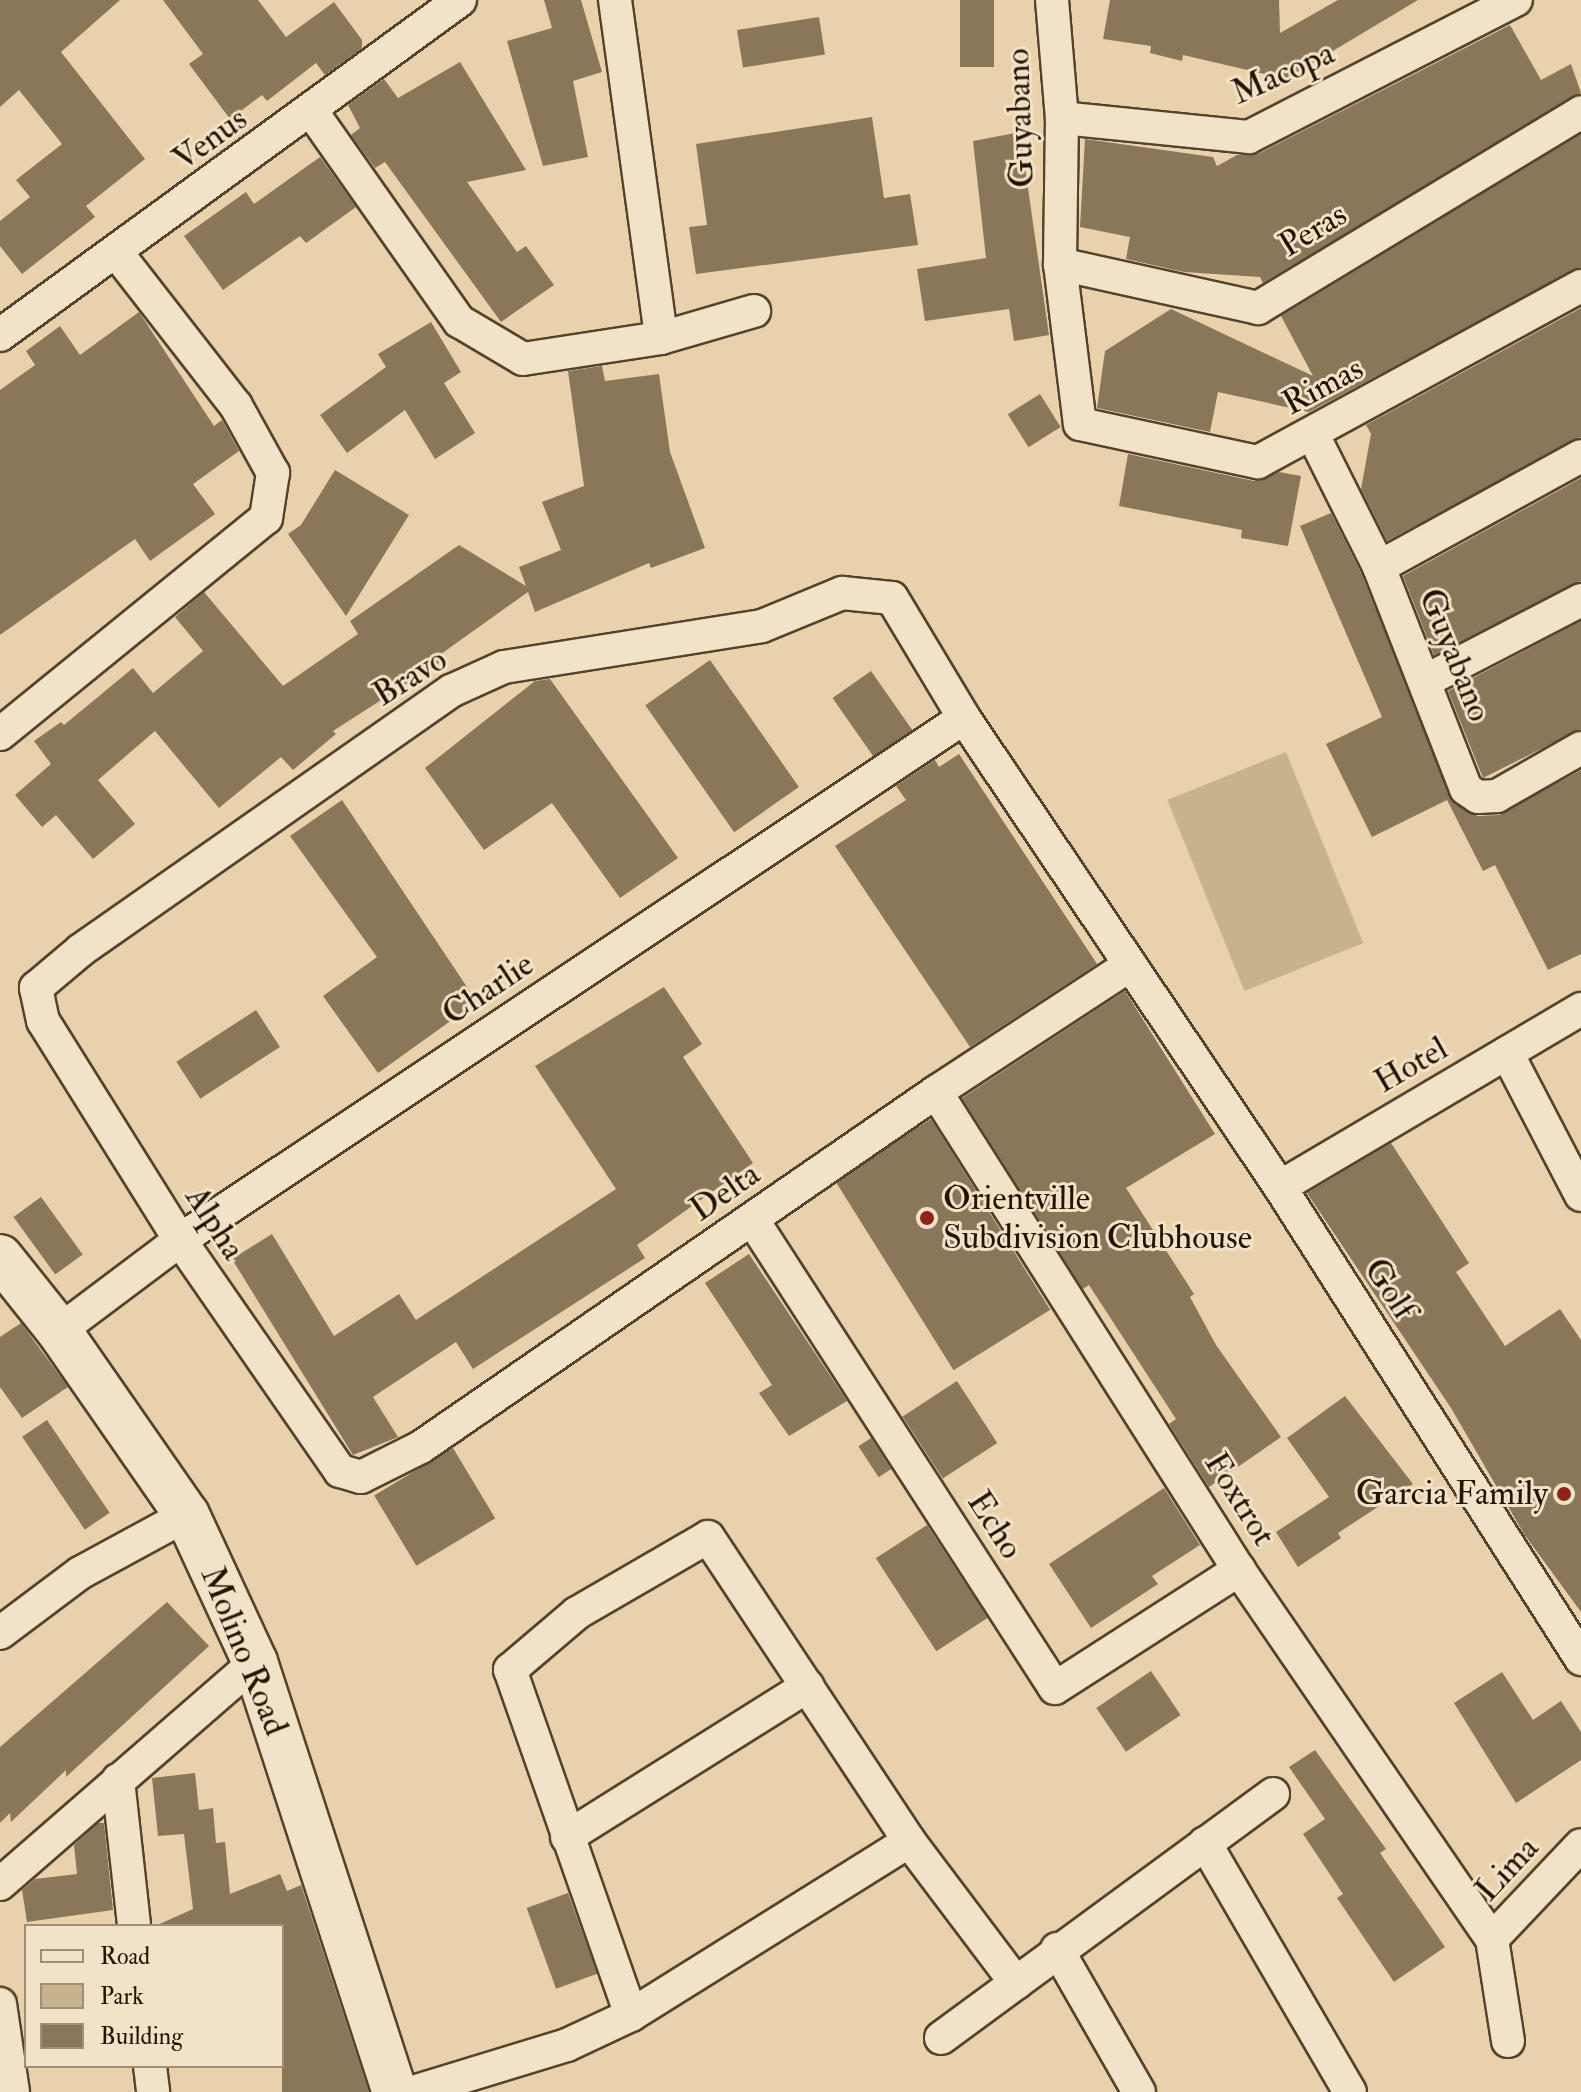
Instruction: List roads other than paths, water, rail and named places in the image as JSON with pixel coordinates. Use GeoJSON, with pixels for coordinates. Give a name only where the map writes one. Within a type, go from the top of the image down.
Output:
{"type":"FeatureCollection","features":[{"type":"Feature","properties":{"kind":"main road","name":"Molino Road"},"geometry":{"type":"LineString","coordinates":[[0,1257],[59,1331],[187,1515],[255,1662],[395,2092]]}},
{"type":"Feature","properties":{"kind":"street","name":"Venus"},"geometry":{"type":"LineString","coordinates":[[0,335],[312,112],[460,0]]}},
{"type":"Feature","properties":{"kind":"street"},"geometry":{"type":"LineString","coordinates":[[615,0],[661,338]]}},
{"type":"Feature","properties":{"kind":"street","name":"Guyabano"},"geometry":{"type":"LineString","coordinates":[[1052,0],[1062,118],[1060,264],[1080,424]]}},
{"type":"Feature","properties":{"kind":"street","name":"Macopa"},"geometry":{"type":"LineString","coordinates":[[1062,118],[1249,137],[1516,0]]}},
{"type":"Feature","properties":{"kind":"street"},"geometry":{"type":"LineString","coordinates":[[312,112],[459,321],[523,359],[661,338],[754,311]]}},
{"type":"Feature","properties":{"kind":"street","name":"Peras"},"geometry":{"type":"LineString","coordinates":[[1060,264],[1258,308],[1581,112]]}},
{"type":"Feature","properties":{"kind":"street"},"geometry":{"type":"LineString","coordinates":[[0,734],[266,518],[273,473],[236,406],[117,253]]}},
{"type":"Feature","properties":{"kind":"street","name":"Rimas"},"geometry":{"type":"LineString","coordinates":[[1080,424],[1258,462],[1313,435],[1581,286]]}},
{"type":"Feature","properties":{"kind":"street","name":"Guyabano"},"geometry":{"type":"LineString","coordinates":[[1313,435],[1379,567],[1466,789],[1478,797],[1497,796],[1581,748]]}},
{"type":"Feature","properties":{"kind":"street"},"geometry":{"type":"LineString","coordinates":[[1379,567],[1581,456]]}},
{"type":"Feature","properties":{"kind":"street","name":"Bravo"},"geometry":{"type":"LineString","coordinates":[[36,988],[81,950],[451,691],[504,667],[762,626],[842,593],[892,598]]}},
{"type":"Feature","properties":{"kind":"street","name":"Golf"},"geometry":{"type":"LineString","coordinates":[[892,598],[964,718],[1280,1187],[1581,1659]]}},
{"type":"Feature","properties":{"kind":"street"},"geometry":{"type":"LineString","coordinates":[[1425,681],[1581,600]]}},
{"type":"Feature","properties":{"kind":"street","name":"Charlie"},"geometry":{"type":"LineString","coordinates":[[59,1331],[180,1240],[964,718]]}},
{"type":"Feature","properties":{"kind":"street","name":"Delta"},"geometry":{"type":"LineString","coordinates":[[361,1477],[421,1447],[936,1092],[1130,965]]}},
{"type":"Feature","properties":{"kind":"street","name":"Alpha"},"geometry":{"type":"LineString","coordinates":[[36,988],[43,1021],[180,1240],[340,1471],[361,1477]]}},
{"type":"Feature","properties":{"kind":"street","name":"Hotel"},"geometry":{"type":"LineString","coordinates":[[1280,1187],[1581,1009]]}},
{"type":"Feature","properties":{"kind":"street"},"geometry":{"type":"LineString","coordinates":[[1507,1053],[1581,1195]]}},
{"type":"Feature","properties":{"kind":"street","name":"Foxtrot"},"geometry":{"type":"LineString","coordinates":[[936,1092],[1239,1570],[1492,1939]]}},
{"type":"Feature","properties":{"kind":"street","name":"Echo"},"geometry":{"type":"LineString","coordinates":[[752,1219],[1055,1688],[1239,1570]]}},
{"type":"Feature","properties":{"kind":"street"},"geometry":{"type":"LineString","coordinates":[[0,1633],[80,1573],[187,1515]]}},
{"type":"Feature","properties":{"kind":"street"},"geometry":{"type":"LineString","coordinates":[[631,2015],[510,1670],[577,1613],[708,1537],[909,1841],[1016,1983]]}},
{"type":"Feature","properties":{"kind":"street"},"geometry":{"type":"LineString","coordinates":[[0,1884],[255,1662]]}},
{"type":"Feature","properties":{"kind":"street"},"geometry":{"type":"LineString","coordinates":[[567,1837],[808,1686]]}},
{"type":"Feature","properties":{"kind":"street"},"geometry":{"type":"LineString","coordinates":[[118,1780],[134,1924]]}},
{"type":"Feature","properties":{"kind":"street"},"geometry":{"type":"LineString","coordinates":[[941,2038],[1057,1949],[1273,1794]]}},
{"type":"Feature","properties":{"kind":"street"},"geometry":{"type":"LineString","coordinates":[[413,2092],[567,2045],[631,2015],[909,1841]]}},
{"type":"Feature","properties":{"kind":"street"},"geometry":{"type":"LineString","coordinates":[[1205,1843],[1350,2092]]}},
{"type":"Feature","properties":{"kind":"street","name":"Lima"},"geometry":{"type":"LineString","coordinates":[[1508,2041],[1492,1939],[1581,1845]]}},
{"type":"Feature","properties":{"kind":"street"},"geometry":{"type":"LineString","coordinates":[[1057,1949],[1139,2092]]}},
{"type":"Feature","properties":{"kind":"street"},"geometry":{"type":"LineString","coordinates":[[0,2004],[13,2092]]}},
{"type":"Feature","properties":{"kind":"street"},"geometry":{"type":"LineString","coordinates":[[150,2068],[153,2092]]}},
{"type":"Feature","properties":{"kind":"place","name":"Orientville Subdivision Clubhouse"},"geometry":{"type":"Point","coordinates":[927,1218]}},
{"type":"Feature","properties":{"kind":"place","name":"Garcia Family"},"geometry":{"type":"Point","coordinates":[1564,1494]}}]}
